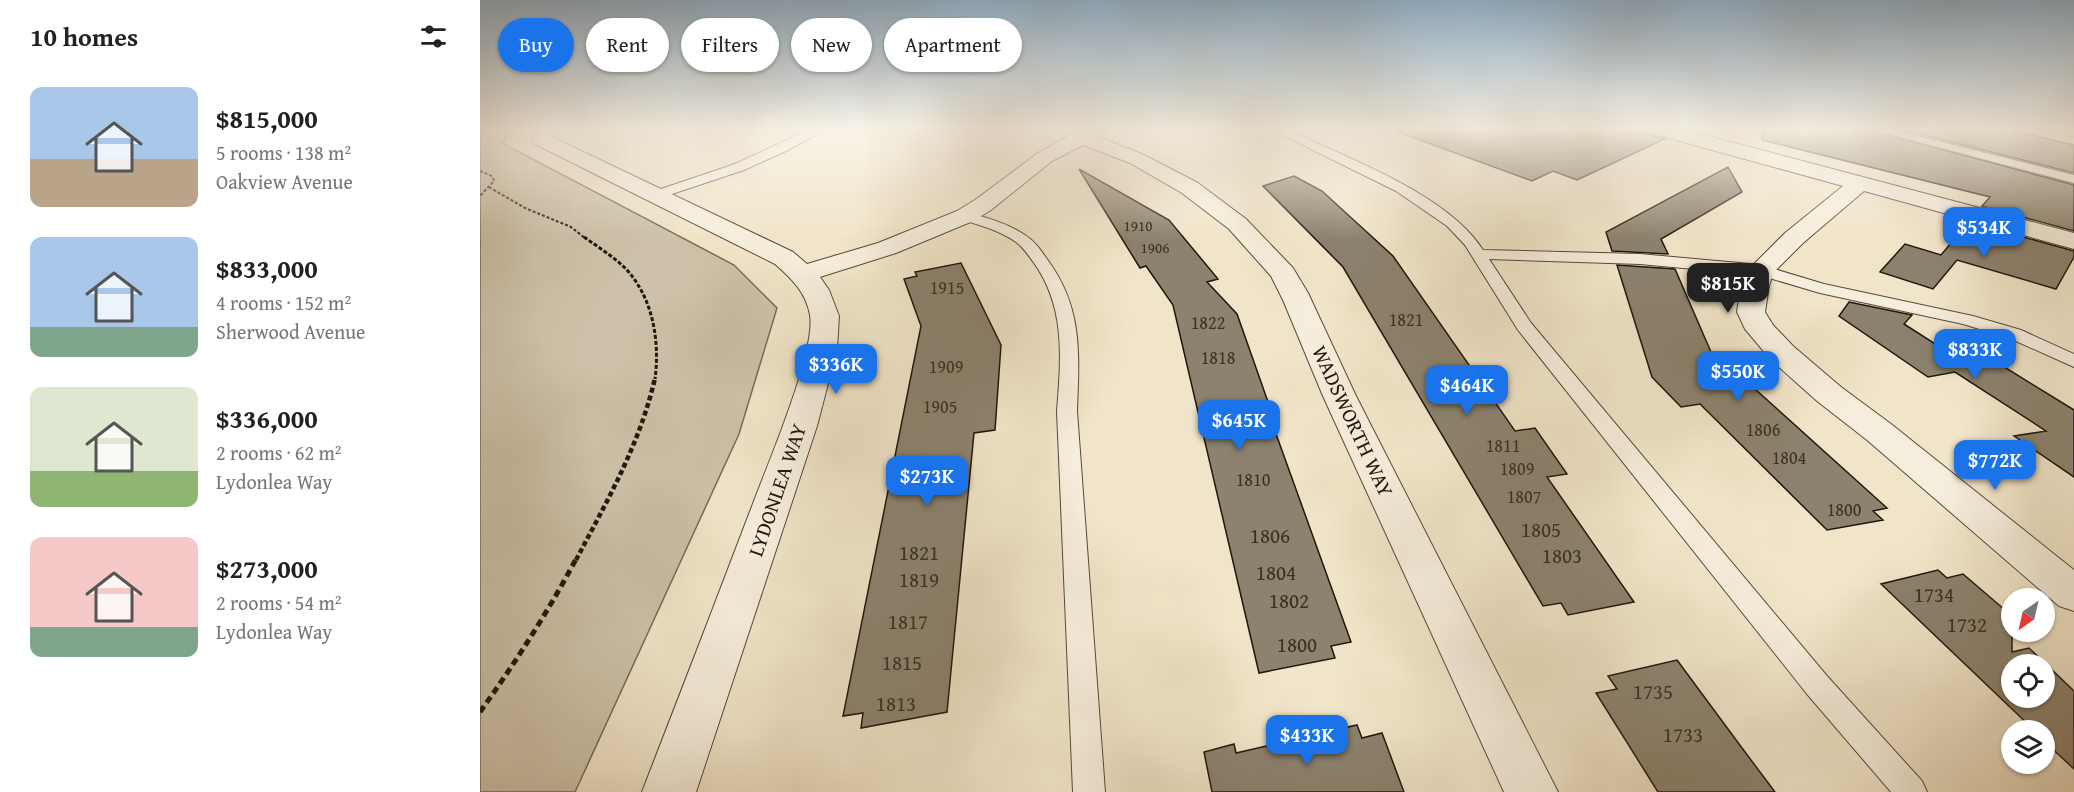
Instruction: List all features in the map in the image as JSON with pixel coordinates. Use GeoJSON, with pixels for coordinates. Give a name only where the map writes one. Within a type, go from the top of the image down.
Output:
{"type":"FeatureCollection","features":[{"type":"Feature","properties":{"kind":"street","name":"LYDONLEA WAY"},"geometry":{"type":"LineString","coordinates":[[592,165],[784,258],[803,274],[815,290],[825,316],[822,349],[796,437],[669,792]]}},
{"type":"Feature","properties":{"kind":"street"},"geometry":{"type":"LineString","coordinates":[[803,274],[887,248],[965,216],[983,206],[1035,165]]}},
{"type":"Feature","properties":{"kind":"street","name":"WADSWORTH WAY"},"geometry":{"type":"LineString","coordinates":[[1148,165],[1198,193],[1232,219],[1280,269],[1294,291],[1334,385],[1457,643],[1532,792]]}},
{"type":"Feature","properties":{"kind":"street"},"geometry":{"type":"LineString","coordinates":[[1789,165],[2074,241]]}},
{"type":"Feature","properties":{"kind":"street"},"geometry":{"type":"LineString","coordinates":[[1859,184],[1794,238],[1761,270],[1755,286],[1751,312],[1760,329],[1782,353],[2074,594]]}},
{"type":"Feature","properties":{"kind":"lane"},"geometry":{"type":"LineString","coordinates":[[654,196],[746,165]]}},
{"type":"Feature","properties":{"kind":"lane"},"geometry":{"type":"LineString","coordinates":[[1352,165],[1401,188],[1452,223],[1479,254],[1524,326],[1817,686],[1911,792]]}},
{"type":"Feature","properties":{"kind":"lane"},"geometry":{"type":"LineString","coordinates":[[2018,165],[2074,179]]}},
{"type":"Feature","properties":{"kind":"lane"},"geometry":{"type":"LineString","coordinates":[[965,216],[998,226],[1022,239],[1049,271],[1066,308],[1070,352],[1067,411],[1089,792]]}},
{"type":"Feature","properties":{"kind":"lane"},"geometry":{"type":"LineString","coordinates":[[1479,254],[1640,259],[1761,270],[1820,288],[1886,301],[2006,331],[2052,349],[2074,361]]}},
{"type":"Feature","properties":{"kind":"path"},"geometry":{"type":"LineString","coordinates":[[480,171],[494,178],[489,188],[480,196]]}},
{"type":"Feature","properties":{"kind":"path"},"geometry":{"type":"LineString","coordinates":[[480,712],[504,679],[574,566],[580,550],[629,459],[644,424],[657,362],[654,322],[645,298],[631,274],[595,243],[572,227],[525,208],[489,188]]}},
{"type":"Feature","properties":{"kind":"shaded area"},"geometry":{"type":"Polygon","coordinates":[[[480,165],[544,165],[734,265],[777,308],[739,434],[575,792],[480,792],[480,165]]]}},
{"type":"Feature","properties":{"kind":"building"},"geometry":{"type":"Polygon","coordinates":[[[1488,165],[1609,165],[1577,180],[1553,171],[1532,181],[1488,165]]]}},
{"type":"Feature","properties":{"kind":"building"},"geometry":{"type":"Polygon","coordinates":[[[1862,165],[2000,165],[2074,185],[2074,231],[1982,206],[1990,197],[1862,165]]]}},
{"type":"Feature","properties":{"kind":"building"},"geometry":{"type":"Polygon","coordinates":[[[2042,165],[2074,165],[2074,173],[2042,165]]]}},
{"type":"Feature","properties":{"kind":"building"},"geometry":{"type":"Polygon","coordinates":[[[1728,167],[1742,192],[1661,239],[1668,254],[1612,251],[1606,232],[1728,167]]]}},
{"type":"Feature","properties":{"kind":"building"},"geometry":{"type":"Polygon","coordinates":[[[1079,169],[1169,220],[1218,279],[1207,282],[1237,314],[1274,419],[1271,420],[1351,642],[1331,646],[1335,658],[1259,673],[1173,305],[1146,266],[1140,268],[1079,169]]]}},
{"type":"Feature","properties":{"kind":"building"},"geometry":{"type":"Polygon","coordinates":[[[1294,176],[1322,191],[1393,256],[1515,431],[1535,428],[1567,474],[1547,477],[1634,602],[1568,615],[1561,603],[1543,606],[1343,267],[1263,186],[1294,176]]]}},
{"type":"Feature","properties":{"kind":"building"},"geometry":{"type":"Polygon","coordinates":[[[1969,222],[2074,251],[2074,257],[2056,289],[1957,260],[1933,289],[1880,272],[1905,244],[1941,255],[1969,222]]]}},
{"type":"Feature","properties":{"kind":"building"},"geometry":{"type":"Polygon","coordinates":[[[961,263],[1001,345],[995,430],[974,433],[947,712],[861,728],[863,713],[843,716],[921,326],[904,279],[917,276],[915,272],[961,263]]]}},
{"type":"Feature","properties":{"kind":"building"},"geometry":{"type":"Polygon","coordinates":[[[1617,265],[1675,269],[1724,382],[1745,380],[1887,508],[1873,511],[1883,520],[1827,530],[1700,404],[1681,407],[1652,377],[1617,265]]]}},
{"type":"Feature","properties":{"kind":"building"},"geometry":{"type":"Polygon","coordinates":[[[1849,302],[1912,315],[1904,324],[1971,367],[1998,363],[2074,410],[2074,477],[2014,436],[2046,431],[1955,372],[1928,377],[1839,316],[1849,302]]]}},
{"type":"Feature","properties":{"kind":"building"},"geometry":{"type":"Polygon","coordinates":[[[1938,570],[1947,578],[1963,574],[2001,607],[2001,642],[2012,642],[2012,652],[2029,648],[2035,654],[2001,654],[2001,699],[1881,584],[1938,570]]]}},
{"type":"Feature","properties":{"kind":"building"},"geometry":{"type":"Polygon","coordinates":[[[1677,660],[1775,792],[1658,792],[1596,693],[1617,689],[1608,676],[1677,660]]]}},
{"type":"Feature","properties":{"kind":"building"},"geometry":{"type":"Polygon","coordinates":[[[2055,673],[2074,691],[2074,769],[2055,751],[2055,720],[2024,720],[2011,708],[2055,708],[2055,673]]]}},
{"type":"Feature","properties":{"kind":"building"},"geometry":{"type":"Polygon","coordinates":[[[1357,725],[1362,738],[1382,733],[1404,792],[1212,792],[1204,752],[1234,744],[1236,753],[1357,725]]]}}]}
